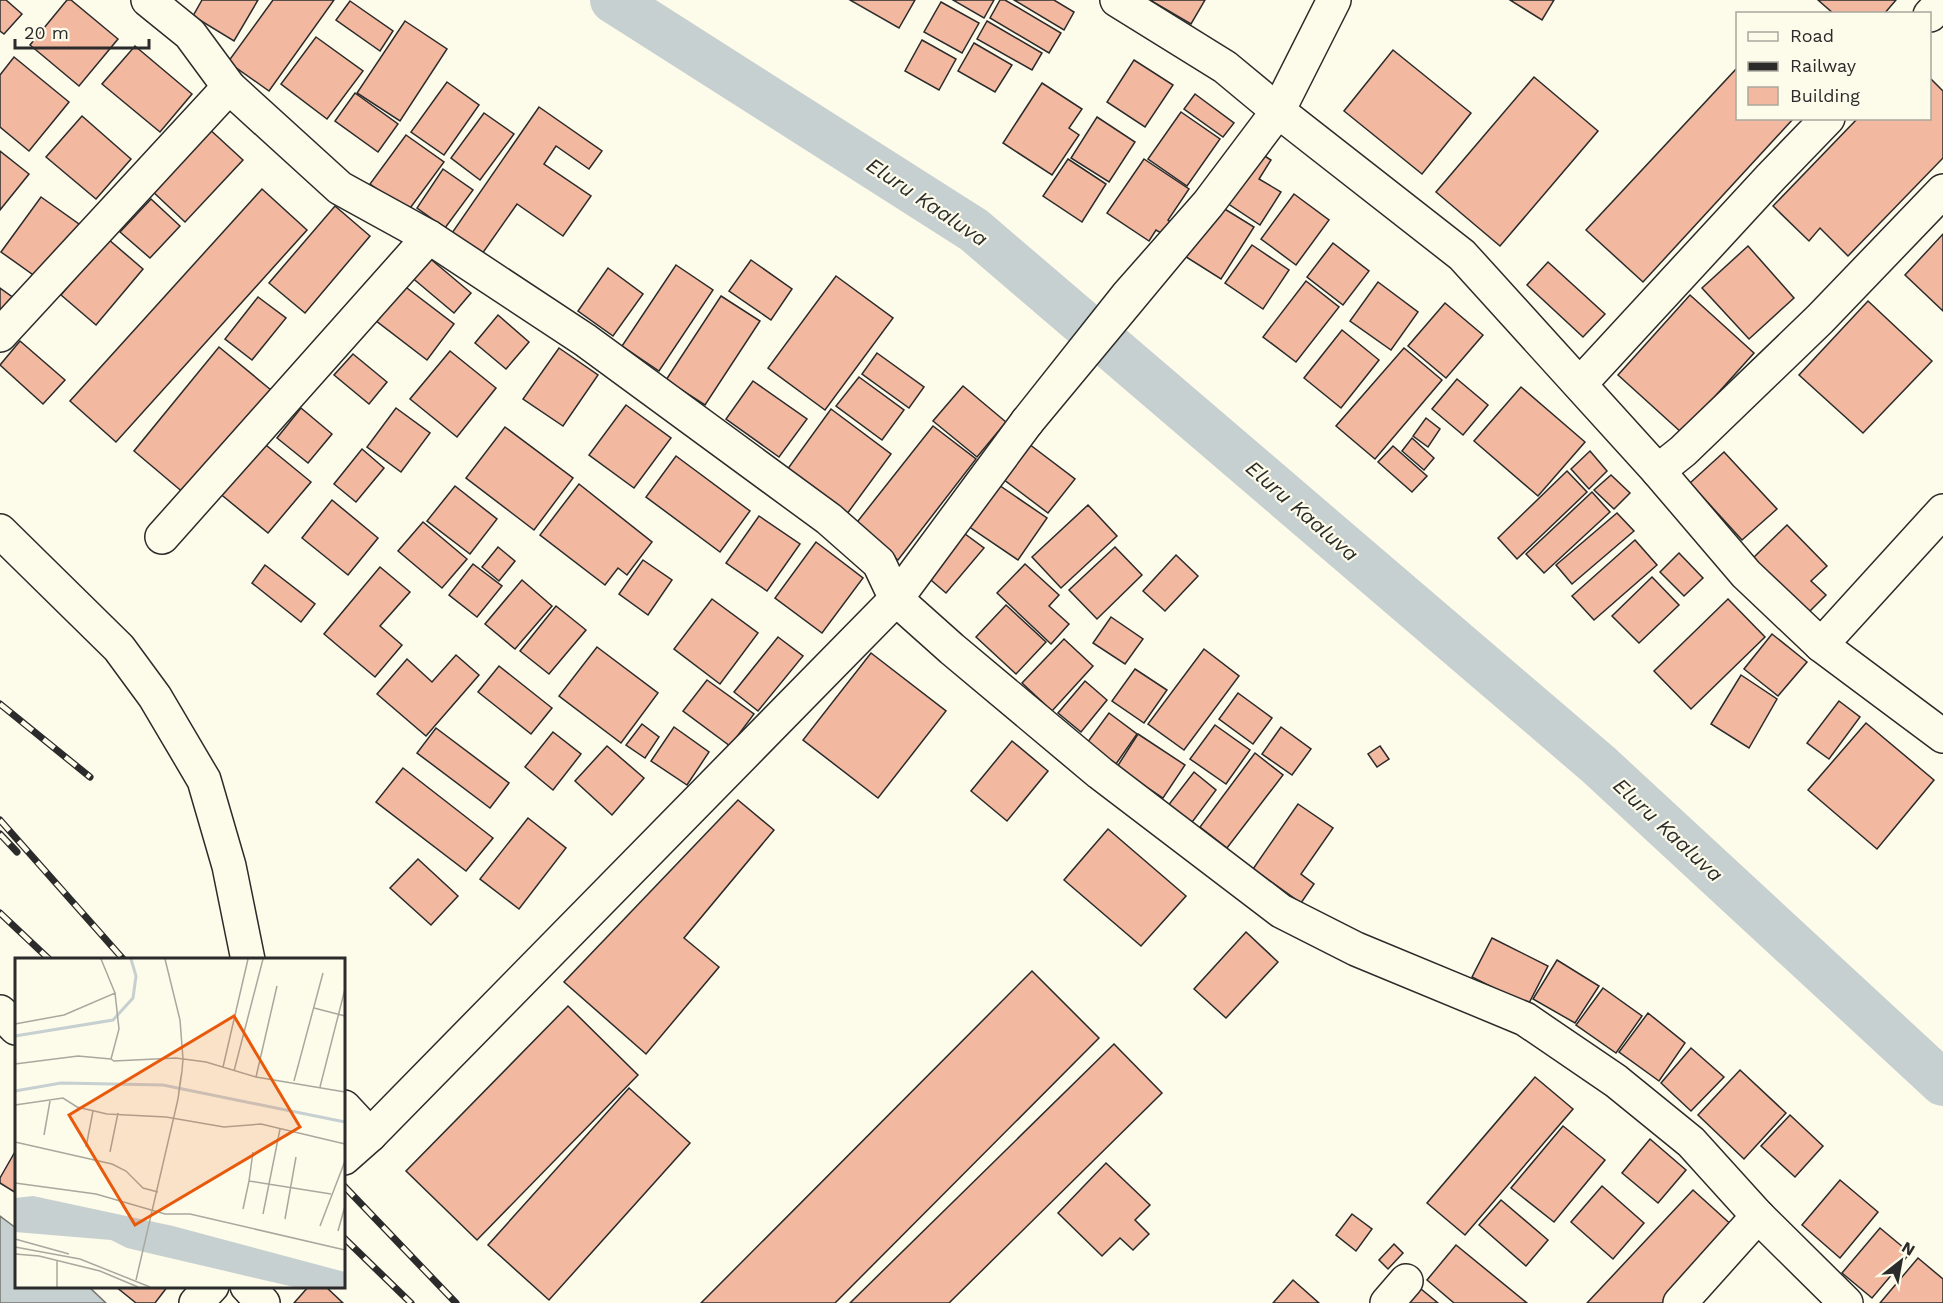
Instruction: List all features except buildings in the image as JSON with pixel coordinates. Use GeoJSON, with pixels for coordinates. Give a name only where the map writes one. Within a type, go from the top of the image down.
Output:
{"type":"FeatureCollection","features":[{"type":"Feature","properties":{"kind":"street"},"geometry":{"type":"LineString","coordinates":[[148,0],[190,34],[229,87],[340,188],[429,237],[585,340],[829,519],[879,563],[896,599],[952,649],[1100,773],[1281,911],[1356,949],[1525,1019],[1616,1081],[1691,1143],[1758,1216],[1846,1303]]}},
{"type":"Feature","properties":{"kind":"street"},"geometry":{"type":"LineString","coordinates":[[1117,0],[1225,67],[1462,255],[1658,471],[1746,574],[1821,645],[1943,736]]}},
{"type":"Feature","properties":{"kind":"street"},"geometry":{"type":"LineString","coordinates":[[345,1157],[370,1135],[896,599],[1028,422],[1127,296],[1208,204],[1278,111],[1334,0]]}},
{"type":"Feature","properties":{"kind":"street"},"geometry":{"type":"LineString","coordinates":[[1931,13],[1943,1]]}},
{"type":"Feature","properties":{"kind":"street"},"geometry":{"type":"LineString","coordinates":[[0,335],[229,87]]}},
{"type":"Feature","properties":{"kind":"street"},"geometry":{"type":"LineString","coordinates":[[1580,384],[1826,120]]}},
{"type":"Feature","properties":{"kind":"street"},"geometry":{"type":"LineString","coordinates":[[1658,471],[1683,451],[1820,319],[1943,191]]}},
{"type":"Feature","properties":{"kind":"street"},"geometry":{"type":"LineString","coordinates":[[162,537],[429,237]]}},
{"type":"Feature","properties":{"kind":"street"},"geometry":{"type":"LineString","coordinates":[[1821,645],[1943,511]]}},
{"type":"Feature","properties":{"kind":"street"},"geometry":{"type":"LineString","coordinates":[[0,531],[119,648],[155,697],[204,780],[229,866],[248,958]]}},
{"type":"Feature","properties":{"kind":"street"},"geometry":{"type":"LineString","coordinates":[[0,1012],[15,1027]]}},
{"type":"Feature","properties":{"kind":"street"},"geometry":{"type":"LineString","coordinates":[[345,1108],[370,1135]]}},
{"type":"Feature","properties":{"kind":"street"},"geometry":{"type":"LineString","coordinates":[[1680,1303],[1758,1216]]}},
{"type":"Feature","properties":{"kind":"street"},"geometry":{"type":"LineString","coordinates":[[196,1303],[211,1288]]}},
{"type":"Feature","properties":{"kind":"street"},"geometry":{"type":"LineString","coordinates":[[248,1288],[263,1303]]}},
{"type":"Feature","properties":{"kind":"shaded area"},"geometry":{"type":"Polygon","coordinates":[[[0,1216],[15,1227],[15,1288],[90,1288],[106,1303],[0,1303],[0,1216]]]}},
{"type":"Feature","properties":{"kind":"waterway","name":"Eluru Kaaluva"},"geometry":{"type":"LineString","coordinates":[[613,0],[974,230],[1599,765],[1943,1083]]}},
{"type":"Feature","properties":{"kind":"railway"},"geometry":{"type":"LineString","coordinates":[[0,704],[90,777]]}},
{"type":"Feature","properties":{"kind":"railway"},"geometry":{"type":"LineString","coordinates":[[0,820],[122,958]]}},
{"type":"Feature","properties":{"kind":"railway"},"geometry":{"type":"LineString","coordinates":[[0,834],[17,852]]}},
{"type":"Feature","properties":{"kind":"railway"},"geometry":{"type":"LineString","coordinates":[[0,913],[48,958]]}},
{"type":"Feature","properties":{"kind":"railway"},"geometry":{"type":"LineString","coordinates":[[345,1187],[456,1303]]}},
{"type":"Feature","properties":{"kind":"railway"},"geometry":{"type":"LineString","coordinates":[[345,1239],[411,1303]]}}]}
